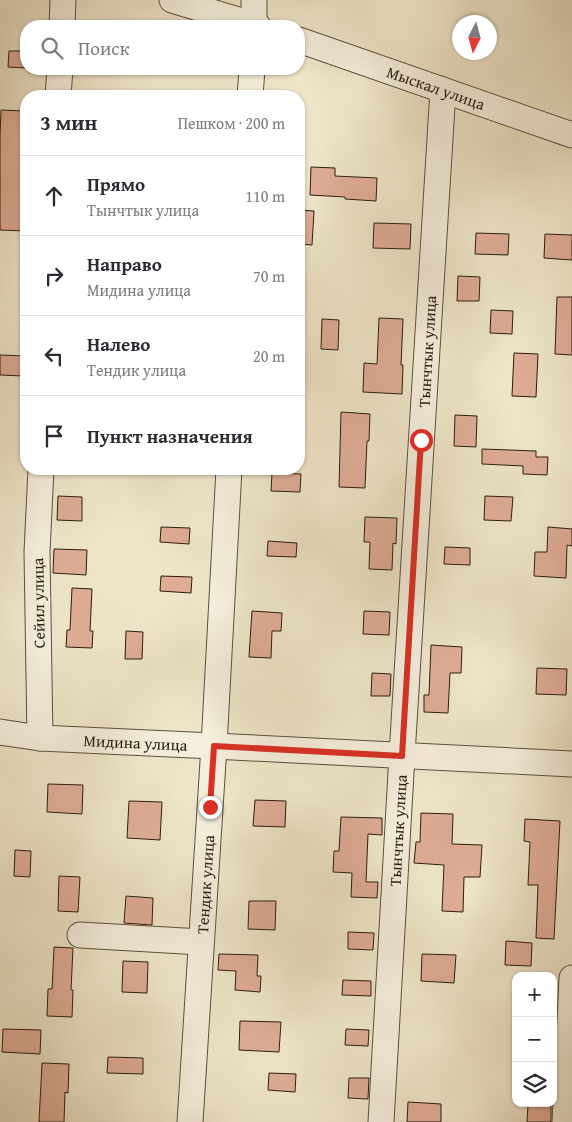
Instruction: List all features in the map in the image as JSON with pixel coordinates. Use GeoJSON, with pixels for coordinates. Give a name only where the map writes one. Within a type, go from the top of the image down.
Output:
{"type":"FeatureCollection","features":[{"type":"Feature","properties":{"kind":"street"},"geometry":{"type":"LineString","coordinates":[[62,20],[63,0]]}},
{"type":"Feature","properties":{"kind":"street"},"geometry":{"type":"LineString","coordinates":[[172,0],[236,20]]}},
{"type":"Feature","properties":{"kind":"street"},"geometry":{"type":"LineString","coordinates":[[254,0],[255,20]]}},
{"type":"Feature","properties":{"kind":"street","name":"Мыскал улица"},"geometry":{"type":"LineString","coordinates":[[305,42],[572,135]]}},
{"type":"Feature","properties":{"kind":"street"},"geometry":{"type":"LineString","coordinates":[[58,90],[60,75]]}},
{"type":"Feature","properties":{"kind":"street"},"geometry":{"type":"LineString","coordinates":[[250,90],[252,75]]}},
{"type":"Feature","properties":{"kind":"street","name":"Тынчтык улица"},"geometry":{"type":"LineString","coordinates":[[381,1122],[442,90]]}},
{"type":"Feature","properties":{"kind":"street","name":"Сейил улица"},"geometry":{"type":"LineString","coordinates":[[40,738],[37,552],[41,475]]}},
{"type":"Feature","properties":{"kind":"street","name":"Тендик улица"},"geometry":{"type":"LineString","coordinates":[[190,1122],[214,746],[229,475]]}},
{"type":"Feature","properties":{"kind":"street","name":"Мидина улица"},"geometry":{"type":"LineString","coordinates":[[0,732],[40,738],[572,764]]}},
{"type":"Feature","properties":{"kind":"street"},"geometry":{"type":"LineString","coordinates":[[80,935],[201,942]]}},
{"type":"Feature","properties":{"kind":"street"},"geometry":{"type":"LineString","coordinates":[[565,1122],[572,978]]}},
{"type":"Feature","properties":{"kind":"building"},"geometry":{"type":"Polygon","coordinates":[[[9,51],[20,51],[20,68],[8,67],[9,51]]]}},
{"type":"Feature","properties":{"kind":"building"},"geometry":{"type":"Polygon","coordinates":[[[1,110],[20,111],[20,231],[0,230],[1,110]]]}},
{"type":"Feature","properties":{"kind":"building"},"geometry":{"type":"Polygon","coordinates":[[[311,167],[335,168],[335,176],[377,178],[376,201],[310,195],[311,167]]]}},
{"type":"Feature","properties":{"kind":"building"},"geometry":{"type":"Polygon","coordinates":[[[305,210],[314,211],[312,245],[305,244],[305,210]]]}},
{"type":"Feature","properties":{"kind":"building"},"geometry":{"type":"Polygon","coordinates":[[[374,223],[411,224],[410,249],[373,248],[374,223]]]}},
{"type":"Feature","properties":{"kind":"building"},"geometry":{"type":"Polygon","coordinates":[[[476,233],[509,234],[508,255],[475,254],[476,233]]]}},
{"type":"Feature","properties":{"kind":"building"},"geometry":{"type":"Polygon","coordinates":[[[545,234],[572,235],[572,260],[544,258],[545,234]]]}},
{"type":"Feature","properties":{"kind":"building"},"geometry":{"type":"Polygon","coordinates":[[[458,276],[480,277],[479,301],[457,301],[458,276]]]}},
{"type":"Feature","properties":{"kind":"building"},"geometry":{"type":"Polygon","coordinates":[[[557,297],[572,297],[572,355],[555,354],[557,297]]]}},
{"type":"Feature","properties":{"kind":"building"},"geometry":{"type":"Polygon","coordinates":[[[491,310],[513,311],[512,334],[490,333],[491,310]]]}},
{"type":"Feature","properties":{"kind":"building"},"geometry":{"type":"Polygon","coordinates":[[[379,318],[403,319],[402,394],[363,392],[364,363],[377,364],[379,318]]]}},
{"type":"Feature","properties":{"kind":"building"},"geometry":{"type":"Polygon","coordinates":[[[322,319],[339,320],[338,350],[321,349],[322,319]]]}},
{"type":"Feature","properties":{"kind":"building"},"geometry":{"type":"Polygon","coordinates":[[[514,353],[538,354],[536,397],[512,396],[514,353]]]}},
{"type":"Feature","properties":{"kind":"building"},"geometry":{"type":"Polygon","coordinates":[[[0,355],[20,356],[20,376],[0,375],[0,355]]]}},
{"type":"Feature","properties":{"kind":"building"},"geometry":{"type":"Polygon","coordinates":[[[341,412],[370,414],[365,488],[339,487],[341,412]]]}},
{"type":"Feature","properties":{"kind":"building"},"geometry":{"type":"Polygon","coordinates":[[[455,415],[477,416],[476,447],[454,446],[455,415]]]}},
{"type":"Feature","properties":{"kind":"building"},"geometry":{"type":"Polygon","coordinates":[[[482,449],[536,451],[536,457],[548,457],[547,475],[523,474],[523,466],[482,464],[482,449]]]}},
{"type":"Feature","properties":{"kind":"building"},"geometry":{"type":"Polygon","coordinates":[[[272,475],[301,475],[300,492],[271,491],[272,475]]]}},
{"type":"Feature","properties":{"kind":"building"},"geometry":{"type":"Polygon","coordinates":[[[58,496],[82,497],[82,521],[57,520],[58,496]]]}},
{"type":"Feature","properties":{"kind":"building"},"geometry":{"type":"Polygon","coordinates":[[[485,496],[513,497],[511,521],[484,520],[485,496]]]}},
{"type":"Feature","properties":{"kind":"building"},"geometry":{"type":"Polygon","coordinates":[[[365,517],[397,518],[396,544],[393,543],[392,570],[369,569],[370,542],[364,542],[365,517]]]}},
{"type":"Feature","properties":{"kind":"building"},"geometry":{"type":"Polygon","coordinates":[[[161,527],[190,528],[189,544],[160,542],[161,527]]]}},
{"type":"Feature","properties":{"kind":"building"},"geometry":{"type":"Polygon","coordinates":[[[548,527],[572,529],[572,546],[567,545],[566,578],[534,576],[535,552],[547,552],[548,527]]]}},
{"type":"Feature","properties":{"kind":"building"},"geometry":{"type":"Polygon","coordinates":[[[268,541],[297,543],[296,557],[267,556],[268,541]]]}},
{"type":"Feature","properties":{"kind":"building"},"geometry":{"type":"Polygon","coordinates":[[[445,547],[470,548],[470,565],[444,564],[445,547]]]}},
{"type":"Feature","properties":{"kind":"building"},"geometry":{"type":"Polygon","coordinates":[[[54,549],[87,550],[86,575],[53,573],[54,549]]]}},
{"type":"Feature","properties":{"kind":"building"},"geometry":{"type":"Polygon","coordinates":[[[161,576],[192,577],[191,593],[160,591],[161,576]]]}},
{"type":"Feature","properties":{"kind":"building"},"geometry":{"type":"Polygon","coordinates":[[[72,588],[92,589],[90,631],[93,631],[92,648],[66,647],[67,630],[70,630],[72,588]]]}},
{"type":"Feature","properties":{"kind":"building"},"geometry":{"type":"Polygon","coordinates":[[[252,611],[282,613],[281,631],[272,631],[271,658],[249,657],[252,611]]]}},
{"type":"Feature","properties":{"kind":"building"},"geometry":{"type":"Polygon","coordinates":[[[364,611],[390,612],[389,635],[363,634],[364,611]]]}},
{"type":"Feature","properties":{"kind":"building"},"geometry":{"type":"Polygon","coordinates":[[[126,631],[143,632],[142,659],[125,659],[126,631]]]}},
{"type":"Feature","properties":{"kind":"building"},"geometry":{"type":"Polygon","coordinates":[[[431,645],[462,647],[461,673],[450,673],[448,713],[424,712],[424,695],[429,695],[431,645]]]}},
{"type":"Feature","properties":{"kind":"building"},"geometry":{"type":"Polygon","coordinates":[[[537,668],[567,669],[566,695],[536,694],[537,668]]]}},
{"type":"Feature","properties":{"kind":"building"},"geometry":{"type":"Polygon","coordinates":[[[372,673],[391,674],[390,696],[371,696],[372,673]]]}},
{"type":"Feature","properties":{"kind":"building"},"geometry":{"type":"Polygon","coordinates":[[[48,784],[83,785],[82,814],[47,812],[48,784]]]}},
{"type":"Feature","properties":{"kind":"building"},"geometry":{"type":"Polygon","coordinates":[[[255,800],[286,801],[285,827],[253,826],[255,800]]]}},
{"type":"Feature","properties":{"kind":"building"},"geometry":{"type":"Polygon","coordinates":[[[129,801],[162,802],[160,840],[127,838],[129,801]]]}},
{"type":"Feature","properties":{"kind":"building"},"geometry":{"type":"Polygon","coordinates":[[[421,813],[453,814],[452,844],[482,845],[480,877],[464,877],[463,912],[442,911],[444,865],[414,863],[416,842],[420,842],[421,813]]]}},
{"type":"Feature","properties":{"kind":"building"},"geometry":{"type":"Polygon","coordinates":[[[341,817],[382,818],[382,835],[368,834],[366,882],[378,882],[377,898],[351,897],[352,873],[333,872],[334,851],[339,851],[341,817]]]}},
{"type":"Feature","properties":{"kind":"building"},"geometry":{"type":"Polygon","coordinates":[[[525,819],[560,821],[554,939],[536,938],[538,885],[528,885],[530,842],[524,841],[525,819]]]}},
{"type":"Feature","properties":{"kind":"building"},"geometry":{"type":"Polygon","coordinates":[[[15,850],[31,851],[30,877],[14,876],[15,850]]]}},
{"type":"Feature","properties":{"kind":"building"},"geometry":{"type":"Polygon","coordinates":[[[59,876],[80,877],[78,912],[58,911],[59,876]]]}},
{"type":"Feature","properties":{"kind":"building"},"geometry":{"type":"Polygon","coordinates":[[[126,896],[153,898],[152,925],[124,923],[126,896]]]}},
{"type":"Feature","properties":{"kind":"building"},"geometry":{"type":"Polygon","coordinates":[[[249,901],[276,901],[275,930],[248,929],[249,901]]]}},
{"type":"Feature","properties":{"kind":"building"},"geometry":{"type":"Polygon","coordinates":[[[348,932],[374,933],[373,950],[348,949],[348,932]]]}},
{"type":"Feature","properties":{"kind":"building"},"geometry":{"type":"Polygon","coordinates":[[[506,941],[532,943],[531,966],[505,965],[506,941]]]}},
{"type":"Feature","properties":{"kind":"building"},"geometry":{"type":"Polygon","coordinates":[[[54,947],[73,948],[72,1017],[47,1016],[48,989],[52,989],[54,947]]]}},
{"type":"Feature","properties":{"kind":"building"},"geometry":{"type":"Polygon","coordinates":[[[219,954],[258,955],[257,976],[261,976],[260,992],[235,990],[236,971],[218,970],[219,954]]]}},
{"type":"Feature","properties":{"kind":"building"},"geometry":{"type":"Polygon","coordinates":[[[422,954],[456,955],[454,983],[421,981],[422,954]]]}},
{"type":"Feature","properties":{"kind":"building"},"geometry":{"type":"Polygon","coordinates":[[[123,961],[148,962],[147,993],[122,992],[123,961]]]}},
{"type":"Feature","properties":{"kind":"building"},"geometry":{"type":"Polygon","coordinates":[[[343,980],[371,981],[371,996],[342,995],[343,980]]]}},
{"type":"Feature","properties":{"kind":"building"},"geometry":{"type":"Polygon","coordinates":[[[240,1021],[281,1022],[279,1052],[239,1050],[240,1021]]]}},
{"type":"Feature","properties":{"kind":"building"},"geometry":{"type":"Polygon","coordinates":[[[3,1029],[41,1030],[40,1054],[2,1052],[3,1029]]]}},
{"type":"Feature","properties":{"kind":"building"},"geometry":{"type":"Polygon","coordinates":[[[346,1029],[369,1030],[368,1046],[345,1045],[346,1029]]]}},
{"type":"Feature","properties":{"kind":"building"},"geometry":{"type":"Polygon","coordinates":[[[108,1057],[143,1058],[143,1074],[107,1073],[108,1057]]]}},
{"type":"Feature","properties":{"kind":"building"},"geometry":{"type":"Polygon","coordinates":[[[42,1063],[69,1064],[68,1093],[65,1092],[64,1122],[39,1122],[42,1063]]]}},
{"type":"Feature","properties":{"kind":"building"},"geometry":{"type":"Polygon","coordinates":[[[269,1073],[296,1074],[295,1092],[268,1090],[269,1073]]]}},
{"type":"Feature","properties":{"kind":"building"},"geometry":{"type":"Polygon","coordinates":[[[349,1078],[369,1078],[368,1099],[348,1098],[349,1078]]]}},
{"type":"Feature","properties":{"kind":"building"},"geometry":{"type":"Polygon","coordinates":[[[408,1102],[441,1104],[441,1122],[407,1122],[408,1102]]]}},
{"type":"Feature","properties":{"kind":"building"},"geometry":{"type":"Polygon","coordinates":[[[528,1107],[551,1107],[551,1122],[527,1122],[528,1107]]]}},
{"type":"Feature","properties":{"kind":"route"},"geometry":{"type":"LineString","coordinates":[[210,807],[214,746],[402,756],[421,440]]}}]}
